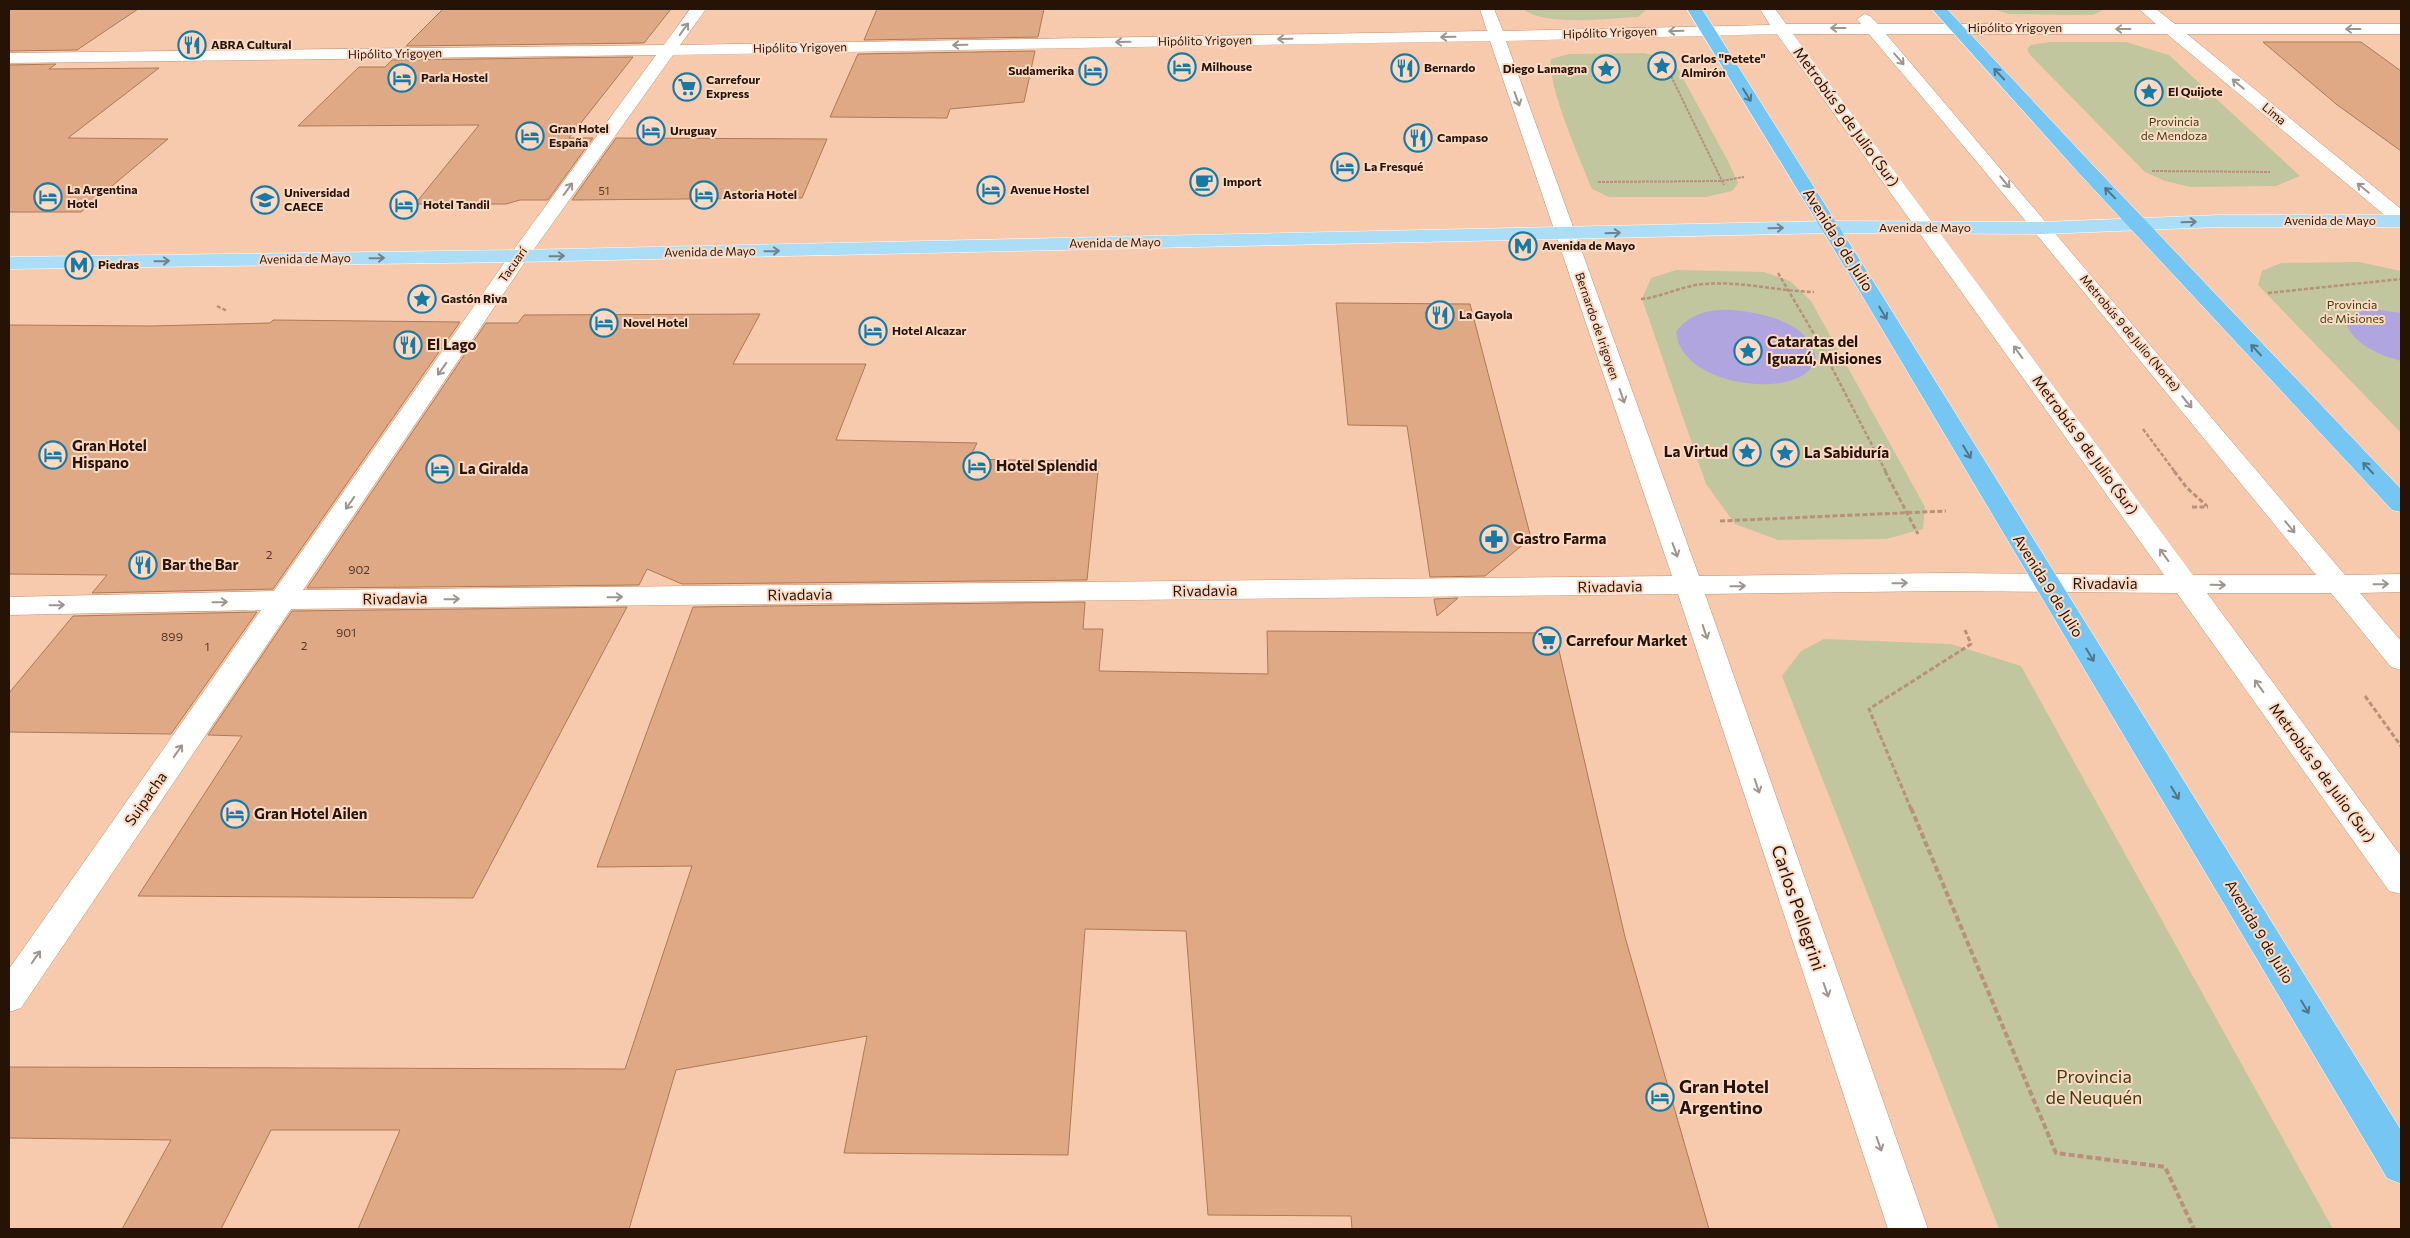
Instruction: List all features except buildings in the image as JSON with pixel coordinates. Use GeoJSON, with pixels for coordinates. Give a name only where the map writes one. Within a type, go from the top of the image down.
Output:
{"type":"FeatureCollection","features":[{"type":"Feature","properties":{"kind":"highway","name":"Avenida 9 de Julio"},"geometry":{"type":"LineString","coordinates":[[1694,9],[2047,583],[2401,1165]]}},
{"type":"Feature","properties":{"kind":"highway"},"geometry":{"type":"LineString","coordinates":[[1939,9],[2401,504]]}},
{"type":"Feature","properties":{"kind":"main road","name":"Avenida de Mayo"},"geometry":{"type":"LineString","coordinates":[[9,263],[519,256],[1565,235],[1829,227],[2043,228],[2219,221],[2401,220]]}},
{"type":"Feature","properties":{"kind":"street","name":"Tacuarí"},"geometry":{"type":"LineString","coordinates":[[282,600],[519,256],[698,9]]}},
{"type":"Feature","properties":{"kind":"street","name":"Bernardo de Irigoyen"},"geometry":{"type":"LineString","coordinates":[[1487,9],[1689,586]]}},
{"type":"Feature","properties":{"kind":"street","name":"Metrobús 9 de Julio (Sur)"},"geometry":{"type":"LineString","coordinates":[[1767,9],[1928,228],[2401,882]]}},
{"type":"Feature","properties":{"kind":"street","name":"Metrobús 9 de Julio (Norte)"},"geometry":{"type":"LineString","coordinates":[[1856,9],[2043,228],[2401,660]]}},
{"type":"Feature","properties":{"kind":"street","name":"Lima"},"geometry":{"type":"LineString","coordinates":[[2147,9],[2401,220]]}},
{"type":"Feature","properties":{"kind":"street","name":"Hipólito Yrigoyen"},"geometry":{"type":"LineString","coordinates":[[9,58],[668,50],[1496,36],[1780,29],[2401,29]]}},
{"type":"Feature","properties":{"kind":"street","name":"Rivadavia"},"geometry":{"type":"LineString","coordinates":[[9,606],[282,600],[1689,586],[2401,583]]}},
{"type":"Feature","properties":{"kind":"street","name":"Carlos Pellegrini"},"geometry":{"type":"LineString","coordinates":[[1689,586],[1908,1229]]}},
{"type":"Feature","properties":{"kind":"street","name":"Suipacha"},"geometry":{"type":"LineString","coordinates":[[9,997],[282,600]]}},
{"type":"Feature","properties":{"kind":"green space"},"geometry":{"type":"Polygon","coordinates":[[[1523,9],[1647,9],[1638,17],[1561,20],[1533,15],[1523,9]]]}},
{"type":"Feature","properties":{"kind":"green space"},"geometry":{"type":"Polygon","coordinates":[[[1993,9],[2105,9],[2093,15],[2009,14],[1993,9]]]}},
{"type":"Feature","properties":{"kind":"green space","name":"Provincia de Mendoza"},"geometry":{"type":"Polygon","coordinates":[[[2050,42],[2126,42],[2169,55],[2300,176],[2276,186],[2191,187],[2165,181],[2145,172],[2030,55],[2027,49],[2031,45],[2050,42]]]}},
{"type":"Feature","properties":{"kind":"green space"},"geometry":{"type":"Polygon","coordinates":[[[1644,53],[1667,59],[1678,69],[1738,183],[1732,191],[1706,197],[1609,197],[1592,189],[1559,105],[1551,71],[1551,59],[1569,54],[1644,53]]]}},
{"type":"Feature","properties":{"kind":"green space","name":"Provincia de Misiones"},"geometry":{"type":"Polygon","coordinates":[[[2359,262],[2401,271],[2401,433],[2258,285],[2262,271],[2281,263],[2359,262]]]}},
{"type":"Feature","properties":{"kind":"green space"},"geometry":{"type":"Polygon","coordinates":[[[1676,270],[1764,272],[1790,281],[1811,301],[1925,507],[1923,529],[1886,539],[1778,540],[1735,524],[1706,484],[1642,299],[1651,278],[1676,270]]]}},
{"type":"Feature","properties":{"kind":"green space","name":"Provincia de Neuquén"},"geometry":{"type":"Polygon","coordinates":[[[1824,639],[1951,644],[2021,666],[2333,1229],[1999,1229],[1782,676],[1801,651],[1824,639]]]}},
{"type":"Feature","properties":{"kind":"shaded area"},"geometry":{"type":"Polygon","coordinates":[[[2373,309],[2401,313],[2401,361],[2369,348],[2361,343],[2350,331],[2346,323],[2352,316],[2361,311],[2373,309]]]}},
{"type":"Feature","properties":{"kind":"shaded area","name":"Cataratas del Iguazú, Misiones"},"geometry":{"type":"Polygon","coordinates":[[[1716,310],[1733,310],[1769,317],[1793,326],[1810,343],[1815,354],[1815,361],[1811,368],[1800,377],[1785,382],[1766,384],[1746,383],[1726,379],[1708,372],[1692,361],[1681,348],[1676,332],[1694,316],[1716,310]]]}},
{"type":"Feature","properties":{"kind":"place","name":"ABRA Cultural"},"geometry":{"type":"Point","coordinates":[192,45]}},
{"type":"Feature","properties":{"kind":"place","name":"Carlos \"Petete\" Almirón"},"geometry":{"type":"Point","coordinates":[1662,66]}},
{"type":"Feature","properties":{"kind":"place","name":"Milhouse"},"geometry":{"type":"Point","coordinates":[1182,67]}},
{"type":"Feature","properties":{"kind":"place","name":"Bernardo"},"geometry":{"type":"Point","coordinates":[1405,68]}},
{"type":"Feature","properties":{"kind":"place","name":"Diego Lamagna"},"geometry":{"type":"Point","coordinates":[1606,69]}},
{"type":"Feature","properties":{"kind":"place","name":"Sudamerika"},"geometry":{"type":"Point","coordinates":[1093,71]}},
{"type":"Feature","properties":{"kind":"place","name":"Parla Hostel"},"geometry":{"type":"Point","coordinates":[402,78]}},
{"type":"Feature","properties":{"kind":"place","name":"Carrefour Express"},"geometry":{"type":"Point","coordinates":[687,87]}},
{"type":"Feature","properties":{"kind":"place","name":"El Quijote"},"geometry":{"type":"Point","coordinates":[2149,92]}},
{"type":"Feature","properties":{"kind":"place","name":"Uruguay"},"geometry":{"type":"Point","coordinates":[651,131]}},
{"type":"Feature","properties":{"kind":"place","name":"Gran Hotel España"},"geometry":{"type":"Point","coordinates":[530,136]}},
{"type":"Feature","properties":{"kind":"place","name":"Campaso"},"geometry":{"type":"Point","coordinates":[1418,138]}},
{"type":"Feature","properties":{"kind":"place","name":"La Fresqué"},"geometry":{"type":"Point","coordinates":[1345,167]}},
{"type":"Feature","properties":{"kind":"place","name":"Import"},"geometry":{"type":"Point","coordinates":[1204,182]}},
{"type":"Feature","properties":{"kind":"place","name":"Avenue Hostel"},"geometry":{"type":"Point","coordinates":[991,190]}},
{"type":"Feature","properties":{"kind":"place","name":"Astoria Hotel"},"geometry":{"type":"Point","coordinates":[704,195]}},
{"type":"Feature","properties":{"kind":"place","name":"La Argentina Hotel"},"geometry":{"type":"Point","coordinates":[48,197]}},
{"type":"Feature","properties":{"kind":"place","name":"Universidad CAECE"},"geometry":{"type":"Point","coordinates":[265,200]}},
{"type":"Feature","properties":{"kind":"place","name":"Hotel Tandil"},"geometry":{"type":"Point","coordinates":[404,205]}},
{"type":"Feature","properties":{"kind":"place","name":"Avenida de Mayo"},"geometry":{"type":"Point","coordinates":[1523,246]}},
{"type":"Feature","properties":{"kind":"place","name":"Piedras"},"geometry":{"type":"Point","coordinates":[79,265]}},
{"type":"Feature","properties":{"kind":"place","name":"Gastón Riva"},"geometry":{"type":"Point","coordinates":[422,299]}},
{"type":"Feature","properties":{"kind":"place","name":"La Gayola"},"geometry":{"type":"Point","coordinates":[1440,315]}},
{"type":"Feature","properties":{"kind":"place","name":"Novel Hotel"},"geometry":{"type":"Point","coordinates":[604,323]}},
{"type":"Feature","properties":{"kind":"place","name":"Hotel Alcazar"},"geometry":{"type":"Point","coordinates":[873,331]}},
{"type":"Feature","properties":{"kind":"place","name":"El Lago"},"geometry":{"type":"Point","coordinates":[408,345]}},
{"type":"Feature","properties":{"kind":"place","name":"Cataratas del Iguazú, Misiones"},"geometry":{"type":"Point","coordinates":[1748,351]}},
{"type":"Feature","properties":{"kind":"place","name":"La Virtud"},"geometry":{"type":"Point","coordinates":[1747,452]}},
{"type":"Feature","properties":{"kind":"place","name":"La Sabiduría"},"geometry":{"type":"Point","coordinates":[1785,453]}},
{"type":"Feature","properties":{"kind":"place","name":"Gran Hotel Hispano"},"geometry":{"type":"Point","coordinates":[53,455]}},
{"type":"Feature","properties":{"kind":"place","name":"Hotel Splendid"},"geometry":{"type":"Point","coordinates":[977,466]}},
{"type":"Feature","properties":{"kind":"place","name":"La Giralda"},"geometry":{"type":"Point","coordinates":[440,469]}},
{"type":"Feature","properties":{"kind":"place","name":"Gastro Farma"},"geometry":{"type":"Point","coordinates":[1494,539]}},
{"type":"Feature","properties":{"kind":"place","name":"Bar the Bar"},"geometry":{"type":"Point","coordinates":[143,565]}},
{"type":"Feature","properties":{"kind":"place","name":"Carrefour Market"},"geometry":{"type":"Point","coordinates":[1547,641]}},
{"type":"Feature","properties":{"kind":"place","name":"Gran Hotel Ailen"},"geometry":{"type":"Point","coordinates":[235,814]}},
{"type":"Feature","properties":{"kind":"place","name":"Gran Hotel Argentino"},"geometry":{"type":"Point","coordinates":[1660,1097]}}]}
